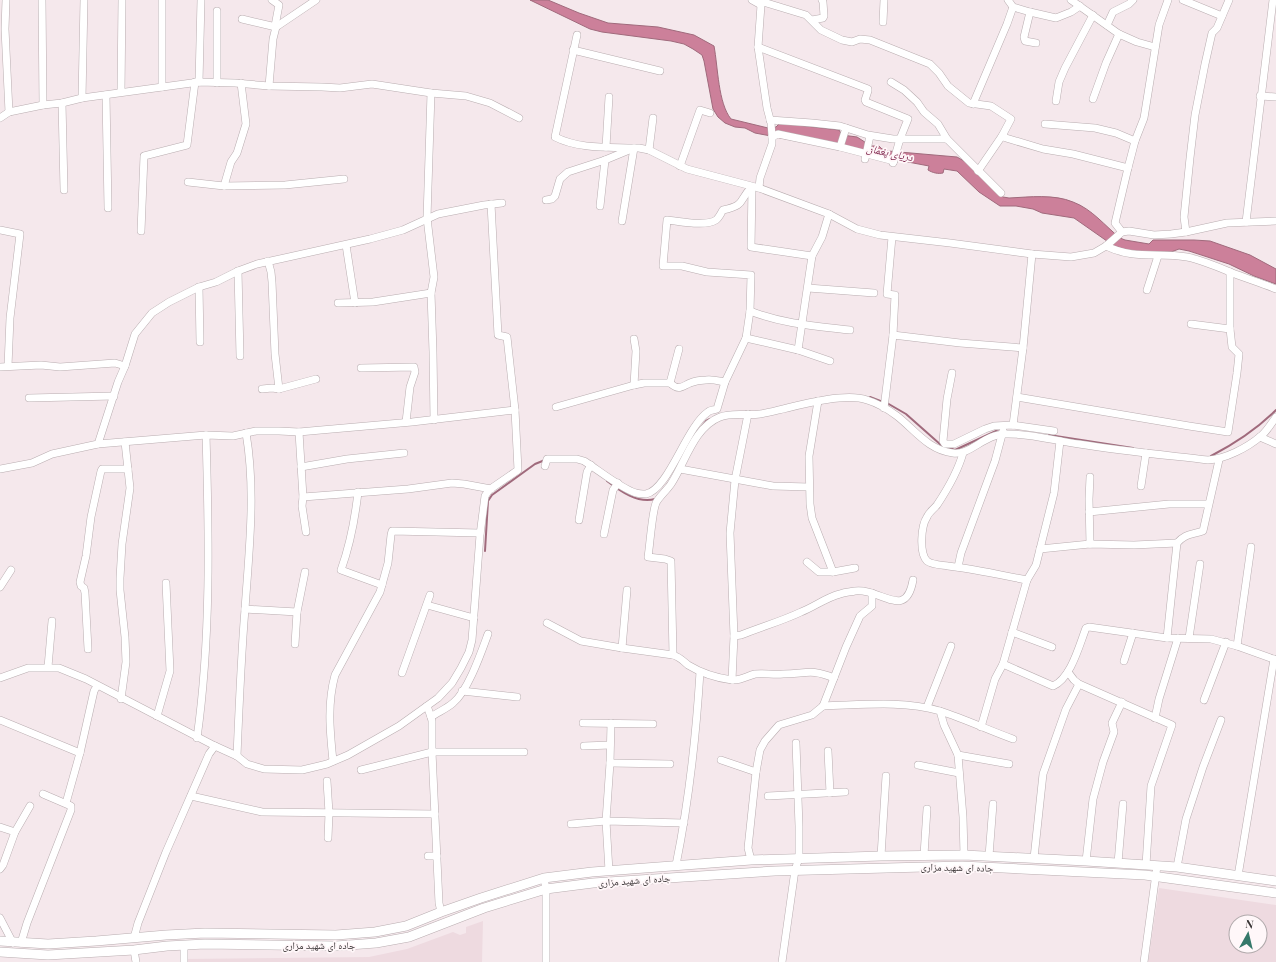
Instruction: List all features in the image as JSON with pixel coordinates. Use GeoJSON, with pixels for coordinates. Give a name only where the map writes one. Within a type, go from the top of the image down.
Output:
{"type":"FeatureCollection","features":[{"type":"Feature","properties":{"kind":"main road","name":"جاده ای شهید مزاری"},"geometry":{"type":"LineString","coordinates":[[0,941],[48,944],[205,933],[336,935],[375,932],[406,926],[441,912],[544,878],[609,870],[752,860],[924,855],[989,856],[1177,867],[1276,881]]}},
{"type":"Feature","properties":{"kind":"main road","name":"جاده ای شهید مزاری"},"geometry":{"type":"LineString","coordinates":[[0,952],[48,954],[134,950],[184,945],[263,944],[336,946],[376,943],[410,937],[484,908],[546,888],[593,883],[795,870],[962,866],[1085,871],[1156,876],[1276,893]]}},
{"type":"Feature","properties":{"kind":"main road"},"geometry":{"type":"LineString","coordinates":[[262,934],[263,944]]}},
{"type":"Feature","properties":{"kind":"street"},"geometry":{"type":"LineString","coordinates":[[6,0],[3,29],[9,112]]}},
{"type":"Feature","properties":{"kind":"street"},"geometry":{"type":"LineString","coordinates":[[42,0],[43,105]]}},
{"type":"Feature","properties":{"kind":"street"},"geometry":{"type":"LineString","coordinates":[[82,98],[84,0]]}},
{"type":"Feature","properties":{"kind":"street"},"geometry":{"type":"LineString","coordinates":[[121,92],[122,0]]}},
{"type":"Feature","properties":{"kind":"street"},"geometry":{"type":"LineString","coordinates":[[162,0],[162,87]]}},
{"type":"Feature","properties":{"kind":"street"},"geometry":{"type":"LineString","coordinates":[[140,231],[144,156],[187,145],[197,82],[201,0]]}},
{"type":"Feature","properties":{"kind":"street"},"geometry":{"type":"LineString","coordinates":[[270,86],[273,39],[279,5],[272,0]]}},
{"type":"Feature","properties":{"kind":"street"},"geometry":{"type":"LineString","coordinates":[[242,19],[276,27],[316,0]]}},
{"type":"Feature","properties":{"kind":"street"},"geometry":{"type":"LineString","coordinates":[[752,0],[806,15],[821,30],[842,40],[852,42],[860,39],[870,40],[930,64],[939,73],[948,86],[969,103],[991,106],[1011,119],[1002,136],[978,171]]}},
{"type":"Feature","properties":{"kind":"street"},"geometry":{"type":"LineString","coordinates":[[812,20],[821,19],[824,16],[822,0]]}},
{"type":"Feature","properties":{"kind":"street"},"geometry":{"type":"LineString","coordinates":[[883,22],[884,0]]}},
{"type":"Feature","properties":{"kind":"street"},"geometry":{"type":"LineString","coordinates":[[1008,0],[1013,7],[1056,18],[1071,12],[1080,6]]}},
{"type":"Feature","properties":{"kind":"street"},"geometry":{"type":"LineString","coordinates":[[1071,0],[1119,34],[1137,42],[1155,47]]}},
{"type":"Feature","properties":{"kind":"street"},"geometry":{"type":"LineString","coordinates":[[1107,25],[1113,12],[1129,4],[1133,0]]}},
{"type":"Feature","properties":{"kind":"street"},"geometry":{"type":"LineString","coordinates":[[1120,233],[1115,223],[1135,141],[1144,118],[1159,24],[1168,0]]}},
{"type":"Feature","properties":{"kind":"street"},"geometry":{"type":"LineString","coordinates":[[1183,0],[1222,16]]}},
{"type":"Feature","properties":{"kind":"street"},"geometry":{"type":"LineString","coordinates":[[1186,232],[1184,217],[1195,114],[1212,34],[1217,28],[1229,0]]}},
{"type":"Feature","properties":{"kind":"street"},"geometry":{"type":"LineString","coordinates":[[1246,222],[1260,96],[1273,0]]}},
{"type":"Feature","properties":{"kind":"street"},"geometry":{"type":"LineString","coordinates":[[761,2],[758,47],[767,108],[771,122],[772,144],[756,187],[751,248],[812,256]]}},
{"type":"Feature","properties":{"kind":"street"},"geometry":{"type":"LineString","coordinates":[[973,104],[1013,7]]}},
{"type":"Feature","properties":{"kind":"street"},"geometry":{"type":"LineString","coordinates":[[217,11],[217,83]]}},
{"type":"Feature","properties":{"kind":"street"},"geometry":{"type":"LineString","coordinates":[[1030,12],[1024,37],[1026,41],[1036,43]]}},
{"type":"Feature","properties":{"kind":"street"},"geometry":{"type":"LineString","coordinates":[[1056,101],[1059,82],[1065,68],[1093,15]]}},
{"type":"Feature","properties":{"kind":"street"},"geometry":{"type":"LineString","coordinates":[[1093,99],[1106,63],[1119,34]]}},
{"type":"Feature","properties":{"kind":"street"},"geometry":{"type":"LineString","coordinates":[[577,35],[555,137],[578,145],[649,150],[687,169],[756,187],[829,214],[857,229],[892,237],[1032,254],[1071,256],[1094,253],[1107,245],[1120,233],[1129,231],[1154,235],[1186,232],[1227,223],[1276,221]]}},
{"type":"Feature","properties":{"kind":"street"},"geometry":{"type":"LineString","coordinates":[[758,47],[868,89],[865,100],[866,102],[908,119],[900,139],[894,162],[866,157],[840,147],[778,134],[772,136]]}},
{"type":"Feature","properties":{"kind":"street"},"geometry":{"type":"LineString","coordinates":[[573,50],[660,71]]}},
{"type":"Feature","properties":{"kind":"street"},"geometry":{"type":"LineString","coordinates":[[0,118],[9,112],[43,105],[121,92],[197,82],[340,88],[372,84],[431,93],[466,96],[490,103],[519,118]]}},
{"type":"Feature","properties":{"kind":"street"},"geometry":{"type":"LineString","coordinates":[[891,82],[904,90],[917,102],[924,112],[938,124],[947,139],[1001,193]]}},
{"type":"Feature","properties":{"kind":"street"},"geometry":{"type":"LineString","coordinates":[[224,186],[231,162],[237,152],[246,124],[241,84]]}},
{"type":"Feature","properties":{"kind":"street"},"geometry":{"type":"LineString","coordinates":[[431,93],[427,218],[434,278],[431,292],[434,420]]}},
{"type":"Feature","properties":{"kind":"street"},"geometry":{"type":"LineString","coordinates":[[106,95],[108,208]]}},
{"type":"Feature","properties":{"kind":"street"},"geometry":{"type":"LineString","coordinates":[[1260,96],[1276,97]]}},
{"type":"Feature","properties":{"kind":"street"},"geometry":{"type":"LineString","coordinates":[[606,147],[609,97]]}},
{"type":"Feature","properties":{"kind":"street"},"geometry":{"type":"LineString","coordinates":[[62,103],[64,190]]}},
{"type":"Feature","properties":{"kind":"street"},"geometry":{"type":"LineString","coordinates":[[680,166],[700,110],[710,113]]}},
{"type":"Feature","properties":{"kind":"street"},"geometry":{"type":"LineString","coordinates":[[649,150],[653,118]]}},
{"type":"Feature","properties":{"kind":"street"},"geometry":{"type":"LineString","coordinates":[[771,122],[812,123],[845,130],[869,138],[947,139]]}},
{"type":"Feature","properties":{"kind":"street"},"geometry":{"type":"LineString","coordinates":[[1045,124],[1096,128],[1116,133],[1135,141]]}},
{"type":"Feature","properties":{"kind":"street"},"geometry":{"type":"LineString","coordinates":[[840,147],[845,130]]}},
{"type":"Feature","properties":{"kind":"street"},"geometry":{"type":"LineString","coordinates":[[1002,136],[1043,149],[1074,154],[1128,168]]}},
{"type":"Feature","properties":{"kind":"street"},"geometry":{"type":"LineString","coordinates":[[866,157],[869,138]]}},
{"type":"Feature","properties":{"kind":"street"},"geometry":{"type":"LineString","coordinates":[[546,200],[552,199],[555,196],[560,179],[568,172],[605,160],[634,148]]}},
{"type":"Feature","properties":{"kind":"street"},"geometry":{"type":"LineString","coordinates":[[622,221],[634,148]]}},
{"type":"Feature","properties":{"kind":"street"},"geometry":{"type":"LineString","coordinates":[[600,206],[605,160]]}},
{"type":"Feature","properties":{"kind":"street"},"geometry":{"type":"LineString","coordinates":[[188,182],[224,186],[285,185],[344,179]]}},
{"type":"Feature","properties":{"kind":"street"},"geometry":{"type":"LineString","coordinates":[[673,655],[671,562],[665,559],[648,557],[656,494],[659,485],[676,460],[689,436],[709,411],[717,409],[725,382],[746,338],[750,311],[752,275],[707,272],[682,266],[663,266],[667,220],[697,223],[717,220],[723,210],[736,207],[741,202],[746,192],[756,187]]}},
{"type":"Feature","properties":{"kind":"street"},"geometry":{"type":"LineString","coordinates":[[98,444],[135,334],[152,313],[169,302],[199,287],[216,282],[238,271],[268,261],[346,245],[403,230],[438,214],[502,203]]}},
{"type":"Feature","properties":{"kind":"street"},"geometry":{"type":"LineString","coordinates":[[0,678],[28,668],[48,667],[64,669],[96,688],[157,716],[197,738],[212,750],[237,756],[247,764],[264,769],[302,770],[327,764],[348,755],[393,730],[428,707],[438,698],[452,683],[461,668],[469,652],[472,640],[480,533],[485,496],[491,489],[518,470],[515,410],[507,337],[498,335],[491,204]]}},
{"type":"Feature","properties":{"kind":"street"},"geometry":{"type":"LineString","coordinates":[[798,350],[812,256],[822,237],[829,214]]}},
{"type":"Feature","properties":{"kind":"street"},"geometry":{"type":"LineString","coordinates":[[0,230],[20,234],[4,366],[41,365],[60,367],[115,363],[125,366]]}},
{"type":"Feature","properties":{"kind":"street"},"geometry":{"type":"LineString","coordinates":[[884,408],[893,335],[895,295],[888,294],[892,237]]}},
{"type":"Feature","properties":{"kind":"street"},"geometry":{"type":"LineString","coordinates":[[346,245],[355,303]]}},
{"type":"Feature","properties":{"kind":"street"},"geometry":{"type":"LineString","coordinates":[[1107,245],[1116,251],[1137,255],[1188,257],[1213,264],[1276,289]]}},
{"type":"Feature","properties":{"kind":"street"},"geometry":{"type":"LineString","coordinates":[[1013,425],[1023,348],[1032,254]]}},
{"type":"Feature","properties":{"kind":"street"},"geometry":{"type":"LineString","coordinates":[[1147,290],[1158,256]]}},
{"type":"Feature","properties":{"kind":"street"},"geometry":{"type":"LineString","coordinates":[[268,261],[272,282],[275,354],[279,390]]}},
{"type":"Feature","properties":{"kind":"street"},"geometry":{"type":"LineString","coordinates":[[238,271],[240,356]]}},
{"type":"Feature","properties":{"kind":"street"},"geometry":{"type":"LineString","coordinates":[[1017,397],[1160,422],[1228,432],[1239,354],[1232,347],[1230,329],[1230,272]]}},
{"type":"Feature","properties":{"kind":"street"},"geometry":{"type":"LineString","coordinates":[[199,287],[200,342]]}},
{"type":"Feature","properties":{"kind":"street"},"geometry":{"type":"LineString","coordinates":[[808,288],[874,293]]}},
{"type":"Feature","properties":{"kind":"street"},"geometry":{"type":"LineString","coordinates":[[338,303],[373,302],[431,292]]}},
{"type":"Feature","properties":{"kind":"street"},"geometry":{"type":"LineString","coordinates":[[750,311],[767,318],[802,325],[850,330]]}},
{"type":"Feature","properties":{"kind":"street"},"geometry":{"type":"LineString","coordinates":[[1191,324],[1230,329]]}},
{"type":"Feature","properties":{"kind":"street"},"geometry":{"type":"LineString","coordinates":[[893,335],[960,343],[1023,348]]}},
{"type":"Feature","properties":{"kind":"street"},"geometry":{"type":"LineString","coordinates":[[746,338],[798,350],[830,361]]}},
{"type":"Feature","properties":{"kind":"street"},"geometry":{"type":"LineString","coordinates":[[634,339],[636,351],[634,384]]}},
{"type":"Feature","properties":{"kind":"street"},"geometry":{"type":"LineString","coordinates":[[670,383],[679,349]]}},
{"type":"Feature","properties":{"kind":"street"},"geometry":{"type":"LineString","coordinates":[[361,368],[414,366],[415,372],[410,387],[406,422]]}},
{"type":"Feature","properties":{"kind":"street"},"geometry":{"type":"LineString","coordinates":[[952,373],[947,399],[944,443],[954,444],[985,429],[1003,425],[1054,431]]}},
{"type":"Feature","properties":{"kind":"street"},"geometry":{"type":"LineString","coordinates":[[262,389],[272,388],[279,390],[316,379]]}},
{"type":"Feature","properties":{"kind":"street"},"geometry":{"type":"LineString","coordinates":[[556,407],[634,384],[670,383],[673,386],[683,388],[695,381],[708,379],[725,382]]}},
{"type":"Feature","properties":{"kind":"street"},"geometry":{"type":"LineString","coordinates":[[29,398],[114,396]]}},
{"type":"Feature","properties":{"kind":"street"},"geometry":{"type":"LineString","coordinates":[[544,466],[547,459],[577,459],[591,465],[635,493],[656,494],[668,489],[700,432],[710,422],[720,416],[734,414],[761,414],[818,401],[848,398],[866,400],[884,408],[897,416],[925,442],[941,451],[954,454],[963,453],[978,443],[993,436],[1016,434],[1146,453],[1219,460],[1244,448],[1260,437],[1269,428],[1276,417]]}},
{"type":"Feature","properties":{"kind":"street"},"geometry":{"type":"LineString","coordinates":[[818,401],[809,456],[809,487],[812,518],[833,572]]}},
{"type":"Feature","properties":{"kind":"street"},"geometry":{"type":"LineString","coordinates":[[0,469],[32,464],[52,454],[98,444],[206,435],[233,436],[246,433],[279,431],[299,432],[434,420],[515,410]]}},
{"type":"Feature","properties":{"kind":"street"},"geometry":{"type":"LineString","coordinates":[[732,680],[734,636],[730,533],[735,480],[748,414]]}},
{"type":"Feature","properties":{"kind":"street"},"geometry":{"type":"LineString","coordinates":[[958,567],[961,553],[995,461],[1003,434],[1003,425]]}},
{"type":"Feature","properties":{"kind":"street"},"geometry":{"type":"LineString","coordinates":[[299,432],[303,497],[302,506],[306,532]]}},
{"type":"Feature","properties":{"kind":"street"},"geometry":{"type":"LineString","coordinates":[[237,756],[239,696],[250,550],[252,472],[246,433]]}},
{"type":"Feature","properties":{"kind":"street"},"geometry":{"type":"LineString","coordinates":[[197,738],[205,666],[208,593],[208,497],[206,435]]}},
{"type":"Feature","properties":{"kind":"street"},"geometry":{"type":"LineString","coordinates":[[1260,437],[1276,444]]}},
{"type":"Feature","properties":{"kind":"street"},"geometry":{"type":"LineString","coordinates":[[981,727],[996,679],[1003,664],[1027,580],[1036,565],[1054,493],[1060,441]]}},
{"type":"Feature","properties":{"kind":"street"},"geometry":{"type":"LineString","coordinates":[[122,699],[126,662],[120,578],[122,544],[130,488],[125,442]]}},
{"type":"Feature","properties":{"kind":"street"},"geometry":{"type":"LineString","coordinates":[[301,467],[347,459],[404,453]]}},
{"type":"Feature","properties":{"kind":"street"},"geometry":{"type":"LineString","coordinates":[[963,453],[945,492],[936,507],[927,516],[923,525],[923,551],[927,561],[931,563],[1027,580]]}},
{"type":"Feature","properties":{"kind":"street"},"geometry":{"type":"LineString","coordinates":[[1141,486],[1146,453]]}},
{"type":"Feature","properties":{"kind":"street"},"geometry":{"type":"LineString","coordinates":[[1167,638],[1177,543],[1183,537],[1203,531],[1219,460]]}},
{"type":"Feature","properties":{"kind":"street"},"geometry":{"type":"LineString","coordinates":[[579,520],[587,472],[591,465]]}},
{"type":"Feature","properties":{"kind":"street"},"geometry":{"type":"LineString","coordinates":[[88,649],[85,592],[80,582],[86,556],[91,517],[101,471],[102,469],[128,469]]}},
{"type":"Feature","properties":{"kind":"street"},"geometry":{"type":"LineString","coordinates":[[680,469],[773,486],[809,487]]}},
{"type":"Feature","properties":{"kind":"street"},"geometry":{"type":"LineString","coordinates":[[1090,477],[1090,544]]}},
{"type":"Feature","properties":{"kind":"street"},"geometry":{"type":"LineString","coordinates":[[303,497],[408,489],[452,483],[491,489]]}},
{"type":"Feature","properties":{"kind":"street"},"geometry":{"type":"LineString","coordinates":[[604,534],[613,490],[618,483]]}},
{"type":"Feature","properties":{"kind":"street"},"geometry":{"type":"LineString","coordinates":[[358,492],[350,543],[341,570],[382,585]]}},
{"type":"Feature","properties":{"kind":"street"},"geometry":{"type":"LineString","coordinates":[[1089,512],[1169,504],[1208,504]]}},
{"type":"Feature","properties":{"kind":"street"},"geometry":{"type":"LineString","coordinates":[[333,761],[329,722],[332,688],[335,675],[382,585],[388,564],[392,532],[480,533]]}},
{"type":"Feature","properties":{"kind":"street"},"geometry":{"type":"LineString","coordinates":[[1040,549],[1090,544],[1134,545],[1177,543]]}},
{"type":"Feature","properties":{"kind":"street"},"geometry":{"type":"LineString","coordinates":[[1237,646],[1251,548]]}},
{"type":"Feature","properties":{"kind":"street"},"geometry":{"type":"LineString","coordinates":[[807,562],[819,572],[833,572],[855,568]]}},
{"type":"Feature","properties":{"kind":"street"},"geometry":{"type":"LineString","coordinates":[[1189,638],[1200,564]]}},
{"type":"Feature","properties":{"kind":"street"},"geometry":{"type":"LineString","coordinates":[[0,587],[11,570]]}},
{"type":"Feature","properties":{"kind":"street"},"geometry":{"type":"LineString","coordinates":[[295,644],[297,612],[305,572]]}},
{"type":"Feature","properties":{"kind":"street"},"geometry":{"type":"LineString","coordinates":[[734,636],[741,635],[801,612],[840,594],[861,591],[872,592],[894,601],[899,601],[909,596],[913,580]]}},
{"type":"Feature","properties":{"kind":"street"},"geometry":{"type":"LineString","coordinates":[[157,716],[170,672],[166,583]]}},
{"type":"Feature","properties":{"kind":"street"},"geometry":{"type":"LineString","coordinates":[[622,648],[626,590]]}},
{"type":"Feature","properties":{"kind":"street"},"geometry":{"type":"LineString","coordinates":[[752,860],[748,848],[756,772],[760,750],[764,741],[779,725],[812,716],[823,706],[860,616],[872,606],[872,592]]}},
{"type":"Feature","properties":{"kind":"street"},"geometry":{"type":"LineString","coordinates":[[402,673],[430,595]]}},
{"type":"Feature","properties":{"kind":"street"},"geometry":{"type":"LineString","coordinates":[[427,605],[474,618]]}},
{"type":"Feature","properties":{"kind":"street"},"geometry":{"type":"LineString","coordinates":[[245,609],[297,612]]}},
{"type":"Feature","properties":{"kind":"street"},"geometry":{"type":"LineString","coordinates":[[48,667],[52,621]]}},
{"type":"Feature","properties":{"kind":"street"},"geometry":{"type":"LineString","coordinates":[[548,623],[580,640],[622,648],[673,655],[681,658],[686,664],[700,672],[732,680],[738,680],[756,674],[784,674],[812,671],[821,672],[834,678]]}},
{"type":"Feature","properties":{"kind":"street"},"geometry":{"type":"LineString","coordinates":[[1003,664],[1054,686],[1059,684],[1068,672],[1088,627],[1167,638],[1211,639],[1226,642],[1275,660],[1238,876]]}},
{"type":"Feature","properties":{"kind":"street"},"geometry":{"type":"LineString","coordinates":[[1012,632],[1052,647]]}},
{"type":"Feature","properties":{"kind":"street"},"geometry":{"type":"LineString","coordinates":[[1124,661],[1133,633]]}},
{"type":"Feature","properties":{"kind":"street"},"geometry":{"type":"LineString","coordinates":[[431,717],[454,702],[462,691],[476,666],[488,634]]}},
{"type":"Feature","properties":{"kind":"street"},"geometry":{"type":"LineString","coordinates":[[1155,718],[1159,699],[1178,638]]}},
{"type":"Feature","properties":{"kind":"street"},"geometry":{"type":"LineString","coordinates":[[1204,700],[1226,642]]}},
{"type":"Feature","properties":{"kind":"street"},"geometry":{"type":"LineString","coordinates":[[927,707],[950,646]]}},
{"type":"Feature","properties":{"kind":"street"},"geometry":{"type":"LineString","coordinates":[[676,865],[684,823],[694,747],[700,672]]}},
{"type":"Feature","properties":{"kind":"street"},"geometry":{"type":"LineString","coordinates":[[1068,672],[1079,684],[1172,725],[1151,786],[1146,865]]}},
{"type":"Feature","properties":{"kind":"street"},"geometry":{"type":"LineString","coordinates":[[1034,858],[1043,774],[1066,709],[1079,684]]}},
{"type":"Feature","properties":{"kind":"street"},"geometry":{"type":"LineString","coordinates":[[66,803],[96,688]]}},
{"type":"Feature","properties":{"kind":"street"},"geometry":{"type":"LineString","coordinates":[[462,691],[517,697]]}},
{"type":"Feature","properties":{"kind":"street"},"geometry":{"type":"LineString","coordinates":[[1086,861],[1093,799],[1103,762],[1114,732],[1112,723],[1122,702]]}},
{"type":"Feature","properties":{"kind":"street"},"geometry":{"type":"LineString","coordinates":[[823,706],[894,704],[927,707],[973,722],[981,727],[1013,739]]}},
{"type":"Feature","properties":{"kind":"street"},"geometry":{"type":"LineString","coordinates":[[428,707],[431,717],[439,903],[441,912]]}},
{"type":"Feature","properties":{"kind":"street"},"geometry":{"type":"LineString","coordinates":[[940,711],[944,726],[958,755],[964,855]]}},
{"type":"Feature","properties":{"kind":"street"},"geometry":{"type":"LineString","coordinates":[[0,720],[80,753]]}},
{"type":"Feature","properties":{"kind":"street"},"geometry":{"type":"LineString","coordinates":[[1177,867],[1186,819],[1221,720]]}},
{"type":"Feature","properties":{"kind":"street"},"geometry":{"type":"LineString","coordinates":[[583,723],[653,724]]}},
{"type":"Feature","properties":{"kind":"street"},"geometry":{"type":"LineString","coordinates":[[609,870],[606,821],[611,723]]}},
{"type":"Feature","properties":{"kind":"street"},"geometry":{"type":"LineString","coordinates":[[782,962],[798,858],[796,743]]}},
{"type":"Feature","properties":{"kind":"street"},"geometry":{"type":"LineString","coordinates":[[584,746],[610,746]]}},
{"type":"Feature","properties":{"kind":"street"},"geometry":{"type":"LineString","coordinates":[[134,938],[138,923],[166,852],[212,750]]}},
{"type":"Feature","properties":{"kind":"street"},"geometry":{"type":"LineString","coordinates":[[828,751],[830,793]]}},
{"type":"Feature","properties":{"kind":"street"},"geometry":{"type":"LineString","coordinates":[[361,770],[432,752],[524,752]]}},
{"type":"Feature","properties":{"kind":"street"},"geometry":{"type":"LineString","coordinates":[[958,755],[1009,764]]}},
{"type":"Feature","properties":{"kind":"street"},"geometry":{"type":"LineString","coordinates":[[721,760],[756,772]]}},
{"type":"Feature","properties":{"kind":"street"},"geometry":{"type":"LineString","coordinates":[[610,763],[670,764]]}},
{"type":"Feature","properties":{"kind":"street"},"geometry":{"type":"LineString","coordinates":[[918,765],[959,773]]}},
{"type":"Feature","properties":{"kind":"street"},"geometry":{"type":"LineString","coordinates":[[881,856],[886,776]]}},
{"type":"Feature","properties":{"kind":"street"},"geometry":{"type":"LineString","coordinates":[[328,781],[328,838]]}},
{"type":"Feature","properties":{"kind":"street"},"geometry":{"type":"LineString","coordinates":[[768,796],[845,792]]}},
{"type":"Feature","properties":{"kind":"street"},"geometry":{"type":"LineString","coordinates":[[0,918],[17,943],[27,923],[71,810],[71,806],[66,803],[43,794]]}},
{"type":"Feature","properties":{"kind":"street"},"geometry":{"type":"LineString","coordinates":[[191,796],[262,812],[435,814]]}},
{"type":"Feature","properties":{"kind":"street"},"geometry":{"type":"LineString","coordinates":[[989,856],[993,804]]}},
{"type":"Feature","properties":{"kind":"street"},"geometry":{"type":"LineString","coordinates":[[1118,863],[1123,804]]}},
{"type":"Feature","properties":{"kind":"street"},"geometry":{"type":"LineString","coordinates":[[0,869],[3,865],[15,832],[30,806]]}},
{"type":"Feature","properties":{"kind":"street"},"geometry":{"type":"LineString","coordinates":[[924,855],[927,809]]}},
{"type":"Feature","properties":{"kind":"street"},"geometry":{"type":"LineString","coordinates":[[571,824],[606,821],[684,823]]}},
{"type":"Feature","properties":{"kind":"street"},"geometry":{"type":"LineString","coordinates":[[0,827],[15,832]]}},
{"type":"Feature","properties":{"kind":"street"},"geometry":{"type":"LineString","coordinates":[[428,856],[437,856]]}},
{"type":"Feature","properties":{"kind":"street"},"geometry":{"type":"LineString","coordinates":[[1144,962],[1157,866]]}},
{"type":"Feature","properties":{"kind":"street"},"geometry":{"type":"LineString","coordinates":[[544,878],[546,888],[546,962]]}},
{"type":"Feature","properties":{"kind":"street"},"geometry":{"type":"LineString","coordinates":[[184,945],[184,962]]}},
{"type":"Feature","properties":{"kind":"street"},"geometry":{"type":"LineString","coordinates":[[134,950],[136,962]]}},
{"type":"Feature","properties":{"kind":"shaded area"},"geometry":{"type":"Polygon","coordinates":[[[1159,888],[1276,905],[1276,962],[1148,962],[1159,888]]]}},
{"type":"Feature","properties":{"kind":"shaded area"},"geometry":{"type":"Polygon","coordinates":[[[483,921],[482,962],[183,962],[183,959],[369,957],[407,949],[453,932],[460,935],[466,933],[466,927],[483,921]]]}},
{"type":"Feature","properties":{"kind":"water","name":"دریای پغمان"},"geometry":{"type":"Polygon","coordinates":[[[530,0],[548,0],[608,23],[658,27],[694,35],[714,46],[723,104],[731,119],[768,128],[776,127],[780,123],[839,130],[842,135],[857,137],[871,146],[879,146],[888,151],[957,157],[964,161],[1003,197],[1050,197],[1066,199],[1086,209],[1120,238],[1125,240],[1149,244],[1153,240],[1210,241],[1250,255],[1276,269],[1276,284],[1254,276],[1229,264],[1189,251],[1179,249],[1171,252],[1138,253],[1114,246],[1074,218],[1042,213],[1033,209],[1016,206],[1000,206],[979,192],[957,171],[944,169],[943,173],[936,173],[928,170],[929,166],[755,133],[745,128],[735,127],[725,123],[718,117],[713,109],[702,55],[693,49],[684,44],[671,41],[602,32],[590,29],[530,0]]]}},
{"type":"Feature","properties":{"kind":"waterway"},"geometry":{"type":"LineString","coordinates":[[870,397],[883,402]]}},
{"type":"Feature","properties":{"kind":"waterway"},"geometry":{"type":"LineString","coordinates":[[887,403],[906,414],[941,445],[955,450],[996,431],[1000,432]]}},
{"type":"Feature","properties":{"kind":"waterway"},"geometry":{"type":"LineString","coordinates":[[1211,456],[1245,436],[1276,410]]}},
{"type":"Feature","properties":{"kind":"waterway"},"geometry":{"type":"LineString","coordinates":[[702,426],[710,419]]}},
{"type":"Feature","properties":{"kind":"waterway"},"geometry":{"type":"LineString","coordinates":[[1049,435],[1133,448]]}},
{"type":"Feature","properties":{"kind":"waterway"},"geometry":{"type":"LineString","coordinates":[[485,551],[488,501],[492,495],[535,464],[545,460]]}},
{"type":"Feature","properties":{"kind":"waterway"},"geometry":{"type":"LineString","coordinates":[[607,481],[630,496],[642,500],[655,499]]}}]}
